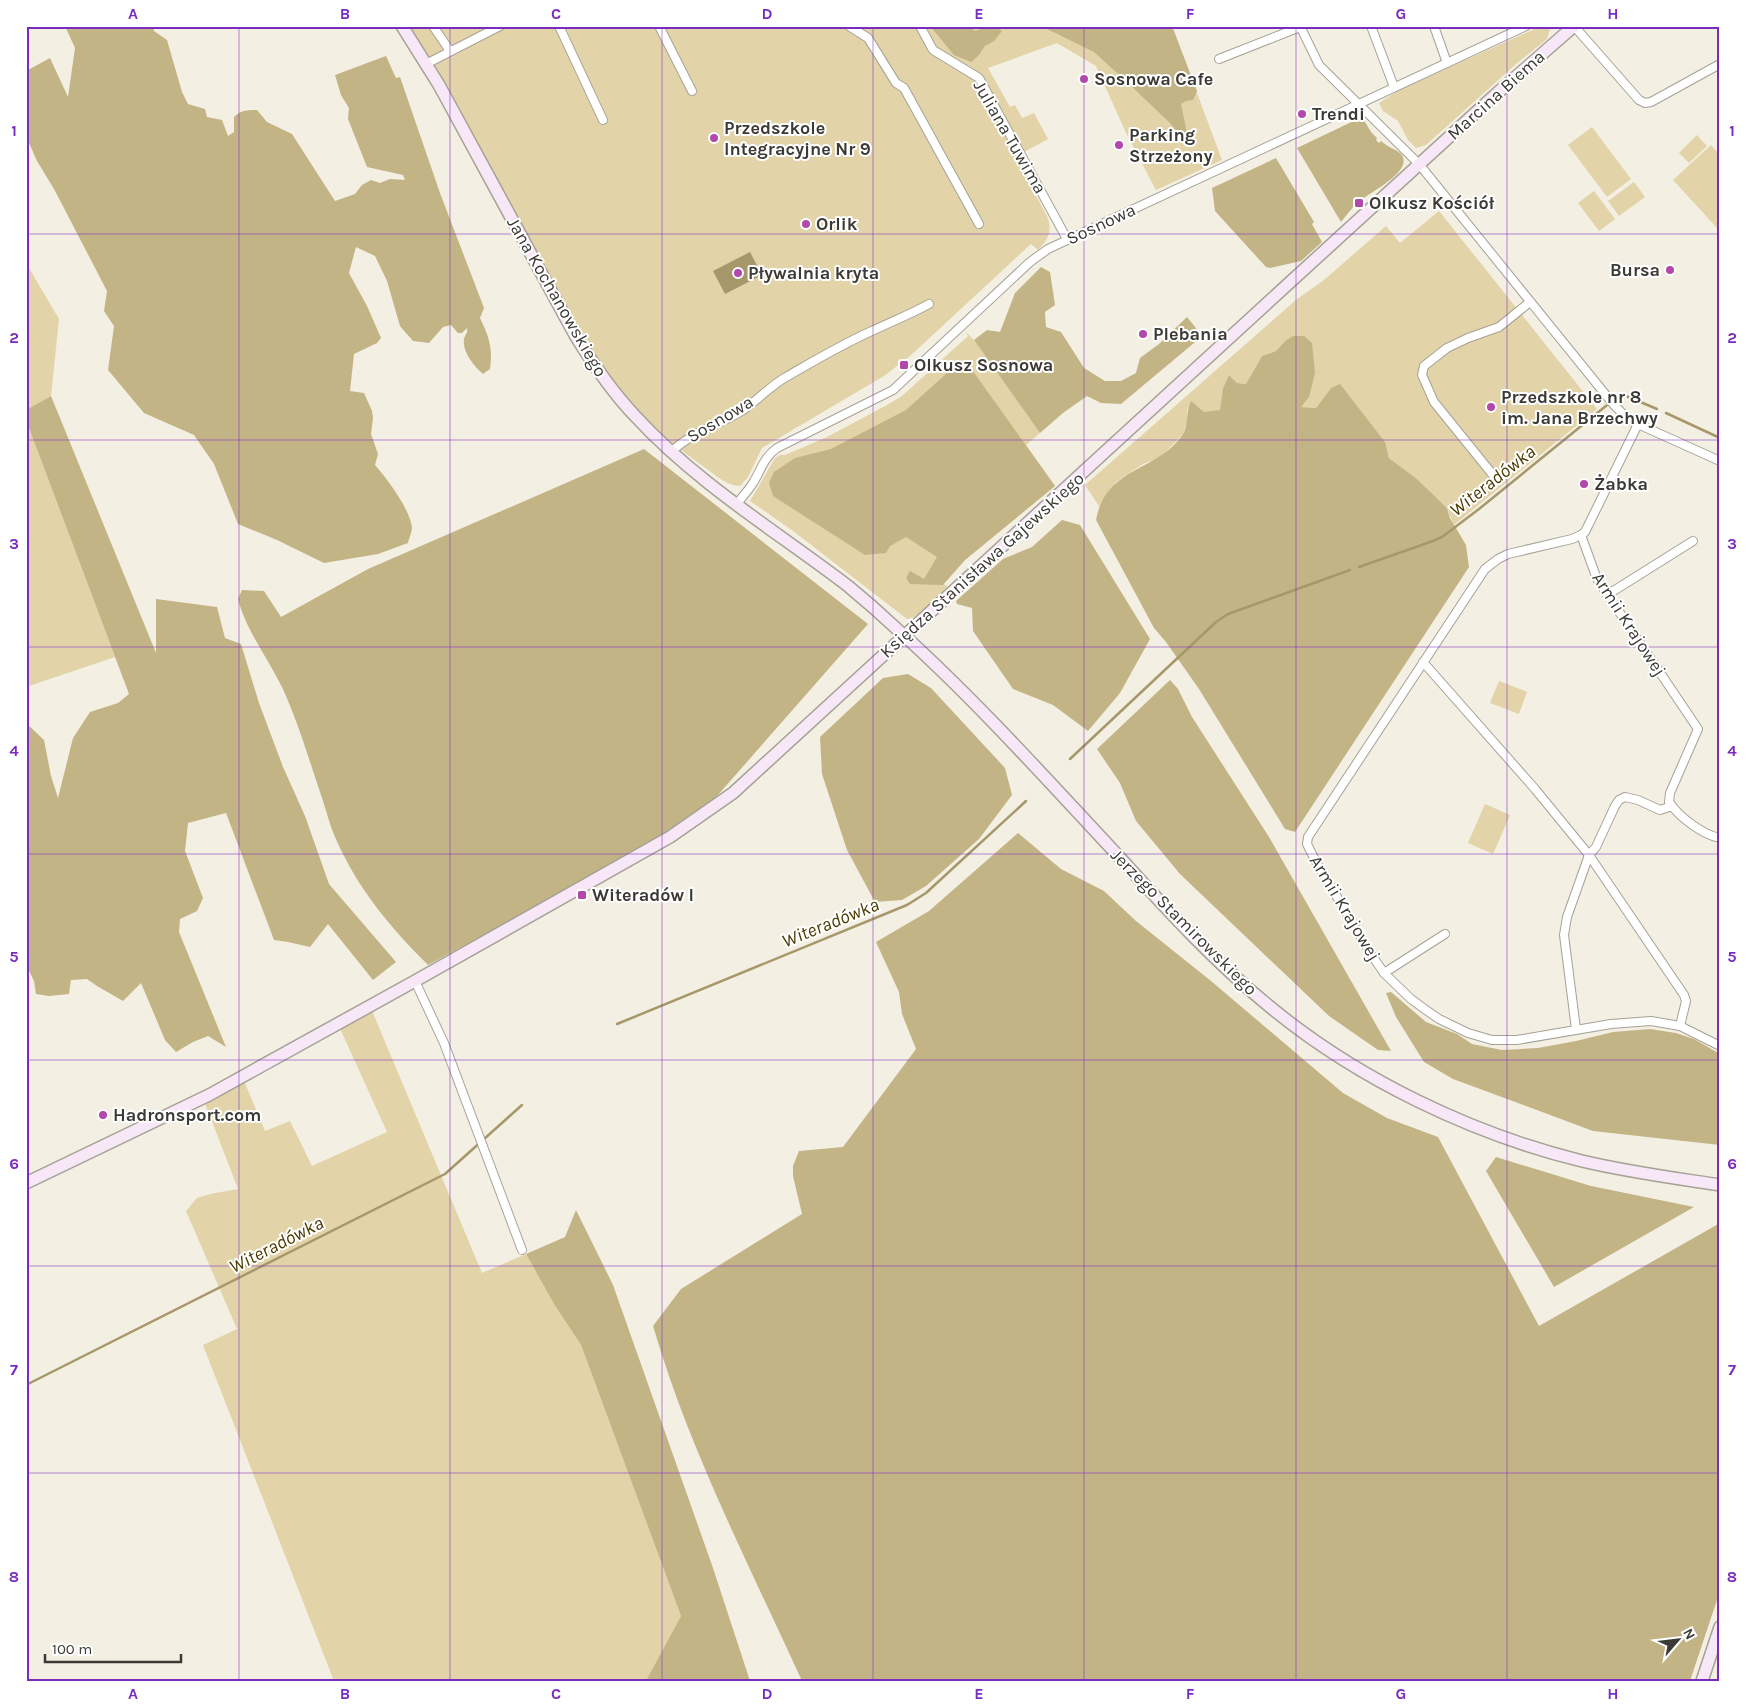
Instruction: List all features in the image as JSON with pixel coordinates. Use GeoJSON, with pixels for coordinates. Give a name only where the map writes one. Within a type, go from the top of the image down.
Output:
{"type":"FeatureCollection","features":[{"type":"Feature","properties":{"kind":"street","name":"Jana Kochanowskiego"},"geometry":{"type":"LineString","coordinates":[[402,26],[439,85],[575,335],[594,366],[635,417],[671,452],[736,505],[851,589],[904,636]]}},
{"type":"Feature","properties":{"kind":"street"},"geometry":{"type":"LineString","coordinates":[[433,26],[450,51]]}},
{"type":"Feature","properties":{"kind":"street"},"geometry":{"type":"LineString","coordinates":[[426,64],[500,26]]}},
{"type":"Feature","properties":{"kind":"street"},"geometry":{"type":"LineString","coordinates":[[558,26],[603,120]]}},
{"type":"Feature","properties":{"kind":"street"},"geometry":{"type":"LineString","coordinates":[[659,26],[692,91]]}},
{"type":"Feature","properties":{"kind":"street"},"geometry":{"type":"LineString","coordinates":[[849,26],[868,38],[896,83],[904,88],[980,224]]}},
{"type":"Feature","properties":{"kind":"street","name":"Juliana Tuwima"},"geometry":{"type":"LineString","coordinates":[[920,26],[933,50],[979,78],[1067,239]]}},
{"type":"Feature","properties":{"kind":"street"},"geometry":{"type":"LineString","coordinates":[[1371,26],[1394,87]]}},
{"type":"Feature","properties":{"kind":"street"},"geometry":{"type":"LineString","coordinates":[[1434,26],[1447,63]]}},
{"type":"Feature","properties":{"kind":"street","name":"Sosnowa"},"geometry":{"type":"LineString","coordinates":[[736,505],[751,486],[765,459],[771,452],[893,390],[1030,262],[1048,249],[1526,26]]}},
{"type":"Feature","properties":{"kind":"street"},"geometry":{"type":"LineString","coordinates":[[1574,26],[1639,100],[1645,103],[1651,102],[1720,64]]}},
{"type":"Feature","properties":{"kind":"street","name":"Marcina Biema"},"geometry":{"type":"LineString","coordinates":[[1419,164],[1574,26]]}},
{"type":"Feature","properties":{"kind":"street"},"geometry":{"type":"LineString","coordinates":[[1220,59],[1300,27],[1318,65],[1419,164],[1614,405],[1629,420],[1720,461]]}},
{"type":"Feature","properties":{"kind":"street","name":"Księdza Stanisława Gajewskiego"},"geometry":{"type":"LineString","coordinates":[[26,1183],[208,1095],[415,981],[651,848],[700,818],[733,793],[1419,164]]}},
{"type":"Feature","properties":{"kind":"street"},"geometry":{"type":"LineString","coordinates":[[1496,480],[1434,402],[1422,375],[1424,366],[1447,348],[1499,327],[1530,302]]}},
{"type":"Feature","properties":{"kind":"street","name":"Sosnowa"},"geometry":{"type":"LineString","coordinates":[[671,452],[695,434],[743,410],[784,378],[873,330],[909,316],[929,304]]}},
{"type":"Feature","properties":{"kind":"street"},"geometry":{"type":"LineString","coordinates":[[1581,536],[1590,523],[1638,424]]}},
{"type":"Feature","properties":{"kind":"street","name":"Armii Krajowej"},"geometry":{"type":"LineString","coordinates":[[1672,806],[1669,802],[1670,793],[1698,729],[1597,579],[1581,536],[1516,551],[1498,559],[1485,569],[1308,838],[1307,844],[1314,860],[1384,973],[1410,999],[1439,1019],[1468,1034],[1492,1040],[1517,1040],[1611,1024],[1652,1021],[1680,1026],[1720,1046]]}},
{"type":"Feature","properties":{"kind":"street"},"geometry":{"type":"LineString","coordinates":[[1607,595],[1693,541]]}},
{"type":"Feature","properties":{"kind":"street","name":"Jerzego Stamirowskiego"},"geometry":{"type":"LineString","coordinates":[[904,636],[949,678],[1048,781],[1171,914],[1226,969],[1269,1007],[1310,1038],[1362,1071],[1435,1109],[1531,1145],[1580,1160],[1643,1174],[1720,1186]]}},
{"type":"Feature","properties":{"kind":"street"},"geometry":{"type":"LineString","coordinates":[[1423,662],[1589,855],[1684,996],[1686,1001],[1680,1026]]}},
{"type":"Feature","properties":{"kind":"street"},"geometry":{"type":"LineString","coordinates":[[1576,1029],[1564,935],[1567,917],[1589,855],[1596,848],[1619,800],[1625,797],[1631,798],[1660,810],[1672,806],[1704,833],[1720,838]]}},
{"type":"Feature","properties":{"kind":"street"},"geometry":{"type":"LineString","coordinates":[[1384,973],[1445,934]]}},
{"type":"Feature","properties":{"kind":"street"},"geometry":{"type":"LineString","coordinates":[[415,981],[444,1043],[522,1250]]}},
{"type":"Feature","properties":{"kind":"street"},"geometry":{"type":"LineString","coordinates":[[1702,1681],[1720,1627]]}},
{"type":"Feature","properties":{"kind":"shaded area"},"geometry":{"type":"Polygon","coordinates":[[[65,26],[153,26],[154,31],[167,40],[182,92],[188,104],[205,109],[207,117],[222,120],[228,136],[234,132],[234,117],[244,111],[257,110],[267,122],[292,134],[335,201],[355,194],[362,185],[371,180],[380,183],[390,179],[405,180],[403,175],[367,167],[348,119],[349,108],[341,95],[335,75],[386,56],[396,78],[400,77],[440,193],[484,308],[480,318],[491,349],[490,369],[483,374],[473,363],[465,349],[464,339],[467,328],[462,333],[458,333],[451,325],[443,327],[429,343],[413,341],[400,326],[387,281],[375,256],[356,247],[349,273],[367,306],[381,338],[377,343],[354,354],[350,391],[364,393],[372,411],[371,434],[378,454],[375,465],[392,486],[407,511],[412,527],[408,543],[378,554],[324,563],[277,540],[238,524],[214,464],[194,435],[144,413],[108,370],[114,326],[104,311],[107,291],[54,189],[37,161],[26,136],[26,71],[50,58],[68,97],[75,48],[65,26]]]}},
{"type":"Feature","properties":{"kind":"shaded area"},"geometry":{"type":"Polygon","coordinates":[[[409,26],[1172,26],[1222,160],[1156,190],[1127,135],[1096,66],[1057,43],[988,68],[1010,107],[1015,105],[1022,118],[1034,113],[1048,139],[1015,157],[1049,221],[1050,226],[1047,239],[1038,250],[1031,244],[909,357],[884,376],[762,448],[748,477],[740,486],[736,486],[718,477],[660,432],[629,401],[603,369],[579,333],[439,72],[409,26]]]}},
{"type":"Feature","properties":{"kind":"shaded area"},"geometry":{"type":"Polygon","coordinates":[[[930,26],[968,26],[975,31],[994,26],[1002,31],[971,62],[954,55],[930,26]]]}},
{"type":"Feature","properties":{"kind":"shaded area"},"geometry":{"type":"Polygon","coordinates":[[[1044,26],[1172,26],[1197,91],[1193,100],[1181,104],[1187,138],[1181,136],[1169,122],[1094,52],[1044,26]]]}},
{"type":"Feature","properties":{"kind":"shaded area"},"geometry":{"type":"Polygon","coordinates":[[[1541,26],[1551,26],[1547,39],[1516,64],[1426,145],[1416,148],[1408,140],[1398,121],[1383,111],[1379,103],[1399,90],[1541,26]]]}},
{"type":"Feature","properties":{"kind":"shaded area"},"geometry":{"type":"Polygon","coordinates":[[[1362,117],[1377,138],[1376,140],[1399,152],[1404,160],[1402,167],[1390,180],[1354,203],[1355,205],[1341,222],[1297,148],[1362,117]]]}},
{"type":"Feature","properties":{"kind":"shaded area"},"geometry":{"type":"Polygon","coordinates":[[[1592,127],[1631,179],[1607,197],[1568,145],[1592,127]]]}},
{"type":"Feature","properties":{"kind":"shaded area"},"geometry":{"type":"Polygon","coordinates":[[[1697,135],[1707,146],[1689,163],[1679,153],[1697,135]]]}},
{"type":"Feature","properties":{"kind":"shaded area"},"geometry":{"type":"Polygon","coordinates":[[[1711,145],[1720,155],[1720,228],[1718,229],[1673,180],[1711,145]]]}},
{"type":"Feature","properties":{"kind":"shaded area"},"geometry":{"type":"Polygon","coordinates":[[[1276,158],[1314,222],[1312,224],[1322,242],[1301,261],[1270,268],[1266,267],[1215,211],[1212,188],[1276,158]]]}},
{"type":"Feature","properties":{"kind":"shaded area"},"geometry":{"type":"Polygon","coordinates":[[[1634,182],[1645,197],[1619,216],[1608,201],[1634,182]]]}},
{"type":"Feature","properties":{"kind":"shaded area"},"geometry":{"type":"Polygon","coordinates":[[[1594,191],[1615,219],[1599,231],[1578,203],[1594,191]]]}},
{"type":"Feature","properties":{"kind":"shaded area"},"geometry":{"type":"Polygon","coordinates":[[[1439,211],[1597,409],[1454,525],[1447,508],[1417,479],[1389,458],[1385,442],[1363,415],[1331,388],[1316,408],[1300,407],[1285,341],[1276,351],[1262,356],[1246,384],[1237,383],[1229,375],[1223,388],[1220,410],[1204,413],[1191,402],[1187,410],[1187,423],[1183,434],[1161,457],[1143,464],[1116,482],[1099,506],[1085,485],[1297,299],[1324,280],[1386,226],[1400,243],[1439,211]]]}},
{"type":"Feature","properties":{"kind":"shaded area","name":"Pływalnia kryta"},"geometry":{"type":"Polygon","coordinates":[[[750,252],[762,275],[725,294],[713,271],[750,252]]]}},
{"type":"Feature","properties":{"kind":"shaded area"},"geometry":{"type":"Polygon","coordinates":[[[26,263],[59,319],[51,396],[26,410],[26,263]]]}},
{"type":"Feature","properties":{"kind":"shaded area"},"geometry":{"type":"Polygon","coordinates":[[[1041,267],[1050,272],[1055,305],[1045,312],[1046,327],[1061,332],[1084,368],[1105,381],[1121,381],[1136,373],[1140,358],[1159,344],[1187,317],[1196,328],[1200,338],[1121,404],[1101,403],[1087,396],[1040,433],[974,340],[987,330],[1000,332],[1015,293],[1041,267]]]}},
{"type":"Feature","properties":{"kind":"shaded area"},"geometry":{"type":"Polygon","coordinates":[[[965,331],[974,340],[1040,433],[1026,445],[1055,486],[965,560],[943,584],[948,586],[923,611],[907,619],[793,531],[750,501],[775,458],[827,437],[902,396],[968,336],[965,331]]]}},
{"type":"Feature","properties":{"kind":"shaded area"},"geometry":{"type":"Polygon","coordinates":[[[1293,336],[1304,336],[1312,343],[1315,373],[1309,397],[1301,407],[1316,408],[1331,388],[1340,384],[1385,442],[1389,458],[1417,479],[1447,508],[1450,518],[1466,545],[1469,567],[1295,832],[1285,829],[1199,689],[1154,628],[1096,520],[1102,502],[1110,489],[1121,479],[1160,456],[1183,434],[1191,401],[1204,412],[1220,410],[1223,388],[1229,375],[1237,383],[1246,384],[1262,356],[1276,351],[1285,341],[1293,336]]]}},
{"type":"Feature","properties":{"kind":"shaded area"},"geometry":{"type":"Polygon","coordinates":[[[965,360],[1055,486],[965,560],[943,585],[910,584],[906,578],[910,571],[924,579],[937,557],[906,537],[890,546],[886,553],[865,555],[773,496],[769,483],[774,472],[795,458],[831,449],[906,410],[957,364],[965,360]]]}},
{"type":"Feature","properties":{"kind":"shaded area"},"geometry":{"type":"Polygon","coordinates":[[[51,396],[156,653],[156,599],[217,607],[225,638],[241,644],[259,703],[283,767],[305,816],[329,884],[396,962],[373,980],[328,924],[310,947],[274,940],[226,813],[188,823],[185,851],[203,898],[197,911],[180,919],[179,932],[226,1047],[208,1036],[176,1052],[165,1040],[141,983],[123,1001],[87,979],[71,980],[69,994],[49,996],[36,994],[34,981],[26,965],[26,723],[44,740],[51,776],[58,798],[73,738],[90,712],[118,703],[129,694],[26,420],[26,410],[51,396]]]}},
{"type":"Feature","properties":{"kind":"shaded area"},"geometry":{"type":"Polygon","coordinates":[[[26,420],[115,657],[26,687],[26,420]]]}},
{"type":"Feature","properties":{"kind":"shaded area"},"geometry":{"type":"Polygon","coordinates":[[[644,449],[868,624],[703,812],[650,845],[428,965],[376,906],[353,873],[344,856],[335,837],[288,701],[252,633],[238,599],[242,590],[264,591],[281,617],[368,569],[644,449]]]}},
{"type":"Feature","properties":{"kind":"shaded area"},"geometry":{"type":"Polygon","coordinates":[[[1062,520],[1080,525],[1150,639],[1120,693],[1088,731],[1053,705],[1013,689],[973,631],[972,608],[957,604],[956,601],[1003,559],[1032,547],[1062,520]]]}},
{"type":"Feature","properties":{"kind":"shaded area"},"geometry":{"type":"Polygon","coordinates":[[[908,674],[931,688],[1005,768],[1012,795],[979,839],[926,886],[902,900],[875,902],[847,850],[822,774],[820,737],[883,678],[908,674]]]}},
{"type":"Feature","properties":{"kind":"shaded area"},"geometry":{"type":"Polygon","coordinates":[[[1170,680],[1178,689],[1192,717],[1269,837],[1391,1051],[1378,1050],[1329,1016],[1180,874],[1136,821],[1120,783],[1097,749],[1170,680]]]}},
{"type":"Feature","properties":{"kind":"shaded area"},"geometry":{"type":"Polygon","coordinates":[[[1499,681],[1527,692],[1519,714],[1490,703],[1499,681]]]}},
{"type":"Feature","properties":{"kind":"shaded area"},"geometry":{"type":"Polygon","coordinates":[[[1485,804],[1510,815],[1493,854],[1468,843],[1485,804]]]}},
{"type":"Feature","properties":{"kind":"shaded area"},"geometry":{"type":"Polygon","coordinates":[[[1018,833],[1061,869],[1104,891],[1136,921],[1211,981],[1343,1093],[1387,1118],[1438,1137],[1539,1326],[1720,1223],[1720,1591],[1690,1681],[802,1681],[702,1462],[684,1417],[653,1326],[681,1289],[802,1214],[793,1176],[793,1166],[799,1151],[843,1147],[916,1049],[902,1014],[899,992],[876,942],[929,911],[1018,833]]]}},
{"type":"Feature","properties":{"kind":"shaded area"},"geometry":{"type":"Polygon","coordinates":[[[1391,992],[1426,1022],[1457,1034],[1472,1044],[1502,1050],[1538,1048],[1613,1032],[1650,1029],[1676,1033],[1694,1039],[1720,1054],[1720,1145],[1593,1131],[1453,1079],[1424,1062],[1396,1017],[1386,993],[1391,992]]]}},
{"type":"Feature","properties":{"kind":"shaded area"},"geometry":{"type":"Polygon","coordinates":[[[370,1006],[482,1273],[526,1254],[554,1304],[581,1345],[681,1616],[647,1681],[334,1681],[203,1345],[237,1329],[186,1211],[197,1198],[238,1189],[203,1098],[242,1076],[265,1131],[290,1121],[312,1166],[387,1132],[338,1024],[370,1006]]]}},
{"type":"Feature","properties":{"kind":"shaded area"},"geometry":{"type":"Polygon","coordinates":[[[1496,1157],[1591,1186],[1694,1207],[1554,1287],[1486,1171],[1496,1157]]]}},
{"type":"Feature","properties":{"kind":"shaded area"},"geometry":{"type":"Polygon","coordinates":[[[576,1210],[613,1285],[713,1568],[750,1681],[646,1681],[681,1616],[581,1345],[554,1304],[526,1254],[565,1237],[576,1210]]]}},
{"type":"Feature","properties":{"kind":"waterway","name":"Witeradówka"},"geometry":{"type":"LineString","coordinates":[[1359,567],[1442,537],[1617,397],[1626,396],[1657,409]]}},
{"type":"Feature","properties":{"kind":"waterway","name":"Witeradówka"},"geometry":{"type":"LineString","coordinates":[[1666,413],[1720,438]]}},
{"type":"Feature","properties":{"kind":"waterway","name":"Witeradówka"},"geometry":{"type":"LineString","coordinates":[[1070,759],[1216,622],[1228,614],[1350,570]]}},
{"type":"Feature","properties":{"kind":"waterway","name":"Witeradówka"},"geometry":{"type":"LineString","coordinates":[[617,1024],[907,905],[926,893],[1026,801]]}},
{"type":"Feature","properties":{"kind":"waterway","name":"Witeradówka"},"geometry":{"type":"LineString","coordinates":[[26,1385],[445,1174],[522,1105]]}},
{"type":"Feature","properties":{"kind":"place","name":"Sosnowa Cafe"},"geometry":{"type":"Point","coordinates":[1084,79]}},
{"type":"Feature","properties":{"kind":"place","name":"Trendi"},"geometry":{"type":"Point","coordinates":[1302,114]}},
{"type":"Feature","properties":{"kind":"place","name":"Przedszkole Integracyjne Nr 9"},"geometry":{"type":"Point","coordinates":[714,138]}},
{"type":"Feature","properties":{"kind":"place","name":"Parking Strzeżony"},"geometry":{"type":"Point","coordinates":[1119,145]}},
{"type":"Feature","properties":{"kind":"place","name":"Olkusz Kościół"},"geometry":{"type":"Point","coordinates":[1359,203]}},
{"type":"Feature","properties":{"kind":"place","name":"Orlik"},"geometry":{"type":"Point","coordinates":[806,224]}},
{"type":"Feature","properties":{"kind":"place","name":"Bursa"},"geometry":{"type":"Point","coordinates":[1670,270]}},
{"type":"Feature","properties":{"kind":"place","name":"Pływalnia kryta"},"geometry":{"type":"Point","coordinates":[738,273]}},
{"type":"Feature","properties":{"kind":"place","name":"Plebania"},"geometry":{"type":"Point","coordinates":[1143,334]}},
{"type":"Feature","properties":{"kind":"place","name":"Olkusz Sosnowa"},"geometry":{"type":"Point","coordinates":[904,365]}},
{"type":"Feature","properties":{"kind":"place","name":"Przedszkole nr 8 im. Jana Brzechwy"},"geometry":{"type":"Point","coordinates":[1491,407]}},
{"type":"Feature","properties":{"kind":"place","name":"Żabka"},"geometry":{"type":"Point","coordinates":[1584,484]}},
{"type":"Feature","properties":{"kind":"place","name":"Witeradów I"},"geometry":{"type":"Point","coordinates":[582,895]}},
{"type":"Feature","properties":{"kind":"place","name":"Hadronsport.com"},"geometry":{"type":"Point","coordinates":[103,1115]}}]}
